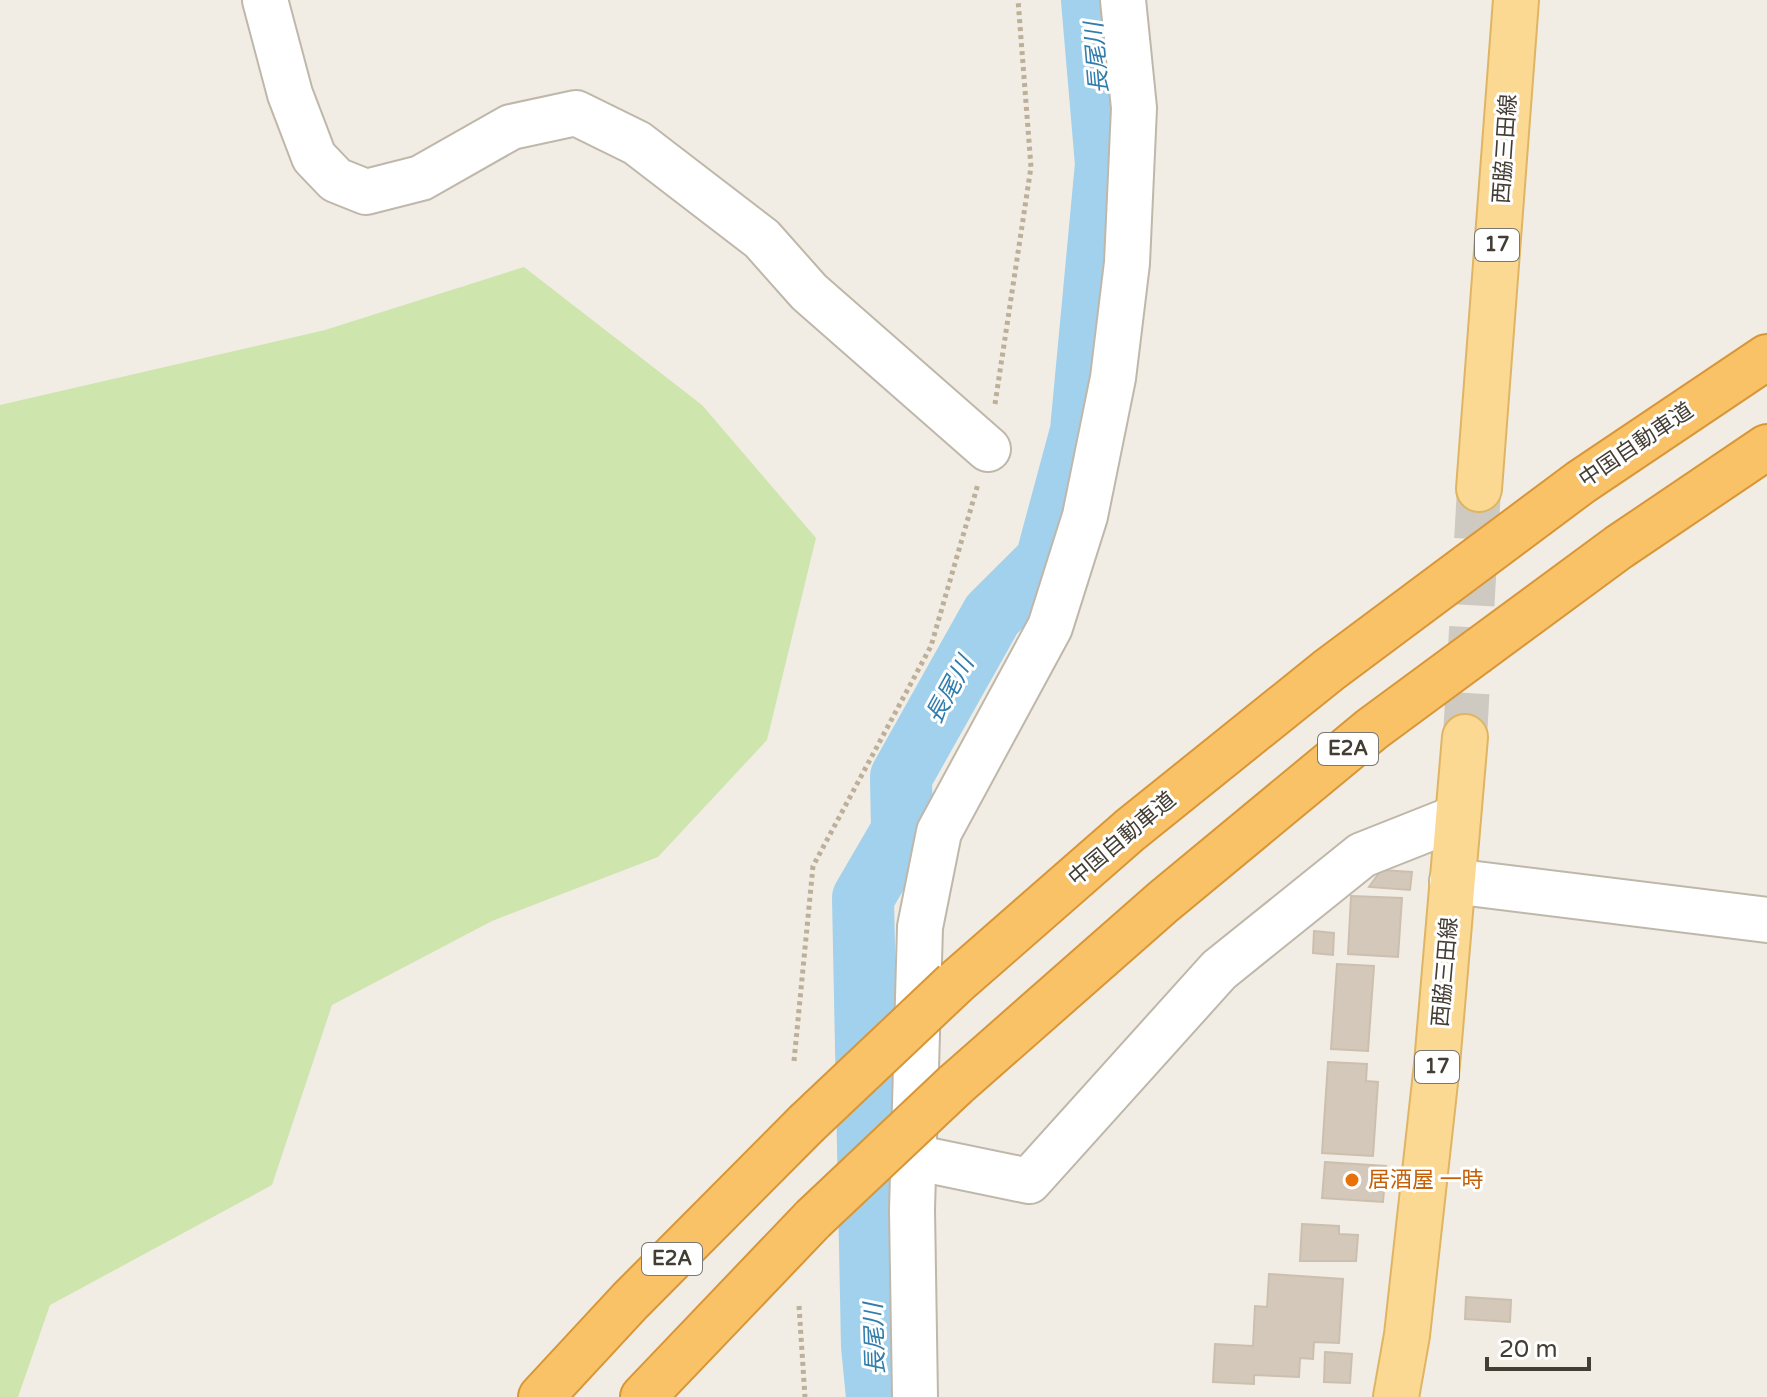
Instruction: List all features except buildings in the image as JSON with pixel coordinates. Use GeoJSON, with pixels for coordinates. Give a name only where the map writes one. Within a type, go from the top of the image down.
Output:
{"type":"FeatureCollection","features":[{"type":"Feature","properties":{"kind":"highway","name":"中国自動車道"},"geometry":{"type":"LineString","coordinates":[[541,1397],[630,1301],[806,1124],[955,983],[1130,830],[1329,670],[1581,482],[1767,357]]}},
{"type":"Feature","properties":{"kind":"highway","name":"E2A"},"geometry":{"type":"LineString","coordinates":[[643,1397],[813,1219],[955,1085],[1163,902],[1372,729],[1619,547],[1767,447]]}},
{"type":"Feature","properties":{"kind":"main road","name":"西脇三田線"},"geometry":{"type":"LineString","coordinates":[[1479,489],[1516,0]]}},
{"type":"Feature","properties":{"kind":"main road","name":"西脇三田線"},"geometry":{"type":"LineString","coordinates":[[1396,1397],[1407,1335],[1435,1079],[1465,737]]}},
{"type":"Feature","properties":{"kind":"street"},"geometry":{"type":"LineString","coordinates":[[265,0],[290,94],[314,157],[336,180],[366,192],[421,178],[511,127],[576,113],[637,143],[762,239],[809,292],[988,449]]}},
{"type":"Feature","properties":{"kind":"street"},"geometry":{"type":"LineString","coordinates":[[915,1397],[912,1210],[920,927],[939,832],[1050,627],[1085,516],[1113,378],[1127,263],[1134,108],[1123,0]]}},
{"type":"Feature","properties":{"kind":"street"},"geometry":{"type":"LineString","coordinates":[[913,1157],[1029,1181],[1219,970],[1362,855],[1458,817]]}},
{"type":"Feature","properties":{"kind":"street"},"geometry":{"type":"LineString","coordinates":[[1452,881],[1767,920]]}},
{"type":"Feature","properties":{"kind":"path"},"geometry":{"type":"LineString","coordinates":[[794,1061],[813,866],[931,646],[988,449],[1031,167],[1018,0]]}},
{"type":"Feature","properties":{"kind":"path"},"geometry":{"type":"LineString","coordinates":[[799,1306],[805,1397]]}},
{"type":"Feature","properties":{"kind":"green space"},"geometry":{"type":"Polygon","coordinates":[[[524,267],[702,405],[816,538],[767,740],[658,857],[492,921],[332,1005],[272,1185],[50,1305],[18,1397],[0,1397],[0,405],[325,330],[524,267]]]}},
{"type":"Feature","properties":{"kind":"waterway","name":"長尾川"},"geometry":{"type":"LineString","coordinates":[[877,1397],[872,1346],[863,898],[902,831],[901,777],[992,615],[1046,561],[1081,431],[1106,164],[1092,0]]}},
{"type":"Feature","properties":{"kind":"tunnel"},"geometry":{"type":"LineString","coordinates":[[1465,737],[1479,489]]}},
{"type":"Feature","properties":{"kind":"place","name":"居酒屋 一時"},"geometry":{"type":"Point","coordinates":[1352,1180]}}]}
